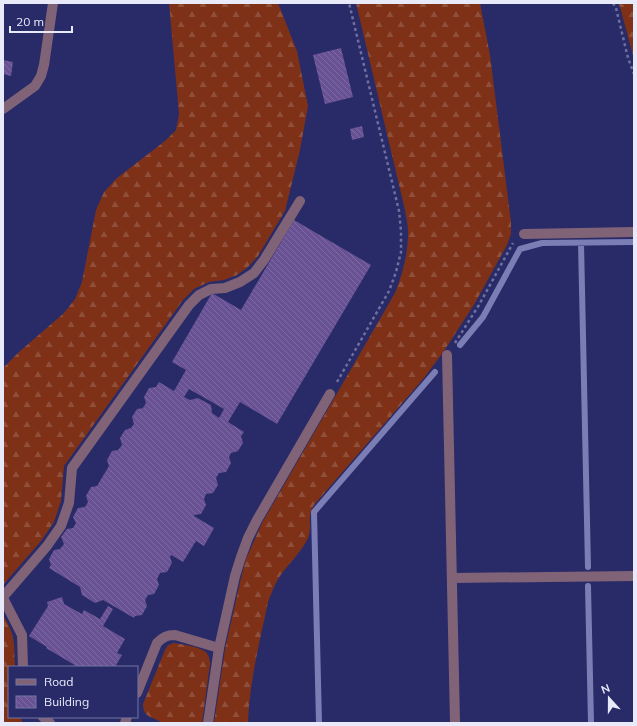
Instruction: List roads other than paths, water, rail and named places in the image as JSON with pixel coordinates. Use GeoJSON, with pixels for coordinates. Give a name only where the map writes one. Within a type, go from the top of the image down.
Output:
{"type":"FeatureCollection","features":[{"type":"Feature","properties":{"kind":"street"},"geometry":{"type":"LineString","coordinates":[[3,109],[35,86],[41,76],[53,3]]}},
{"type":"Feature","properties":{"kind":"street"},"geometry":{"type":"LineString","coordinates":[[22,666],[22,635],[3,598],[47,546],[61,526],[69,503],[72,468],[189,305],[199,295],[240,282],[254,272],[264,260],[300,200]]}},
{"type":"Feature","properties":{"kind":"street"},"geometry":{"type":"LineString","coordinates":[[524,234],[634,232]]}},
{"type":"Feature","properties":{"kind":"street"},"geometry":{"type":"LineString","coordinates":[[447,355],[455,723]]}},
{"type":"Feature","properties":{"kind":"street"},"geometry":{"type":"LineString","coordinates":[[208,723],[219,648],[235,576],[248,538],[330,394]]}},
{"type":"Feature","properties":{"kind":"street"},"geometry":{"type":"LineString","coordinates":[[452,578],[634,576]]}},
{"type":"Feature","properties":{"kind":"street"},"geometry":{"type":"LineString","coordinates":[[138,690],[157,643],[162,638],[168,635],[175,635],[219,648]]}},
{"type":"Feature","properties":{"kind":"waterway"},"geometry":{"type":"LineString","coordinates":[[460,345],[483,317],[520,249],[542,243],[634,242]]}},
{"type":"Feature","properties":{"kind":"waterway"},"geometry":{"type":"LineString","coordinates":[[581,243],[588,567]]}},
{"type":"Feature","properties":{"kind":"waterway"},"geometry":{"type":"LineString","coordinates":[[319,723],[314,512],[435,372]]}},
{"type":"Feature","properties":{"kind":"waterway"},"geometry":{"type":"LineString","coordinates":[[588,586],[591,723]]}}]}
